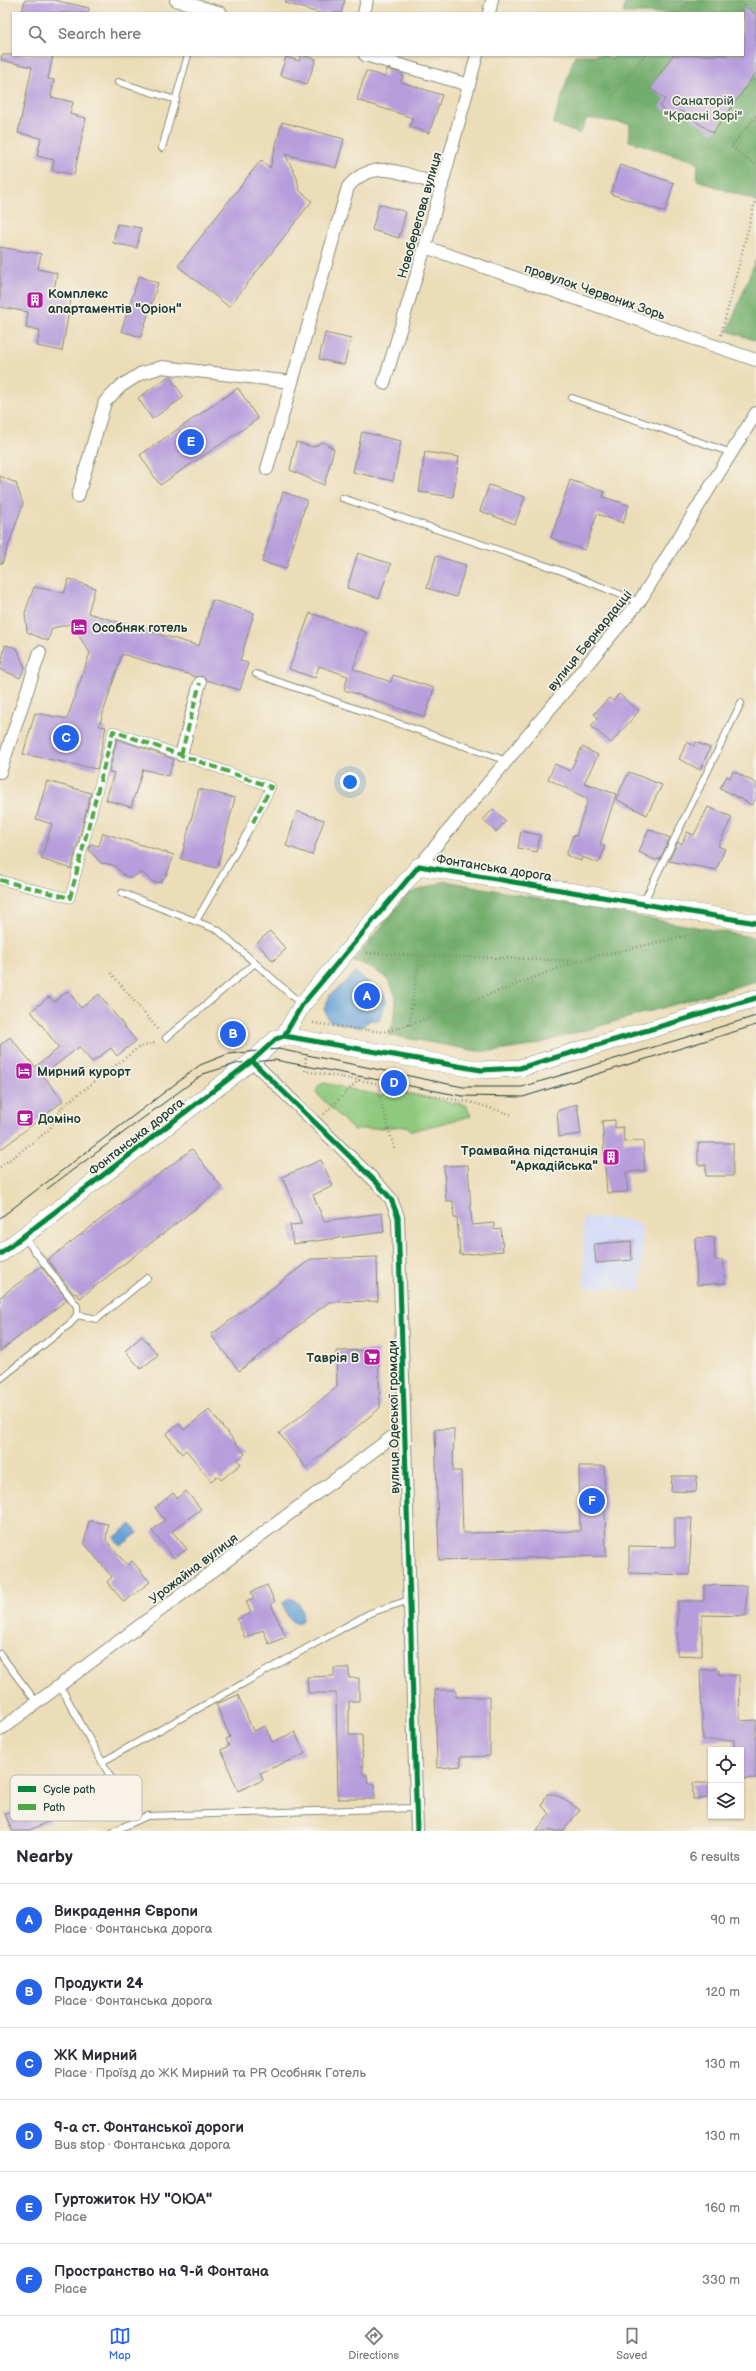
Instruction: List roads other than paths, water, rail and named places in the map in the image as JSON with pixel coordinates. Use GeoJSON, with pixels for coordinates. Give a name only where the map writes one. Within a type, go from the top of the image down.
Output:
{"type":"FeatureCollection","features":[{"type":"Feature","properties":{"kind":"main road","name":"Фонтанська дорога"},"geometry":{"type":"LineString","coordinates":[[0,1254],[252,1061],[276,1039],[284,1036],[307,1011],[419,866],[756,923]]}},
{"type":"Feature","properties":{"kind":"main road"},"geometry":{"type":"LineString","coordinates":[[284,1036],[309,1031],[481,1070],[520,1068],[756,998]]}},
{"type":"Feature","properties":{"kind":"street"},"geometry":{"type":"LineString","coordinates":[[176,0],[200,10],[213,12]]}},
{"type":"Feature","properties":{"kind":"street"},"geometry":{"type":"LineString","coordinates":[[364,12],[368,0]]}},
{"type":"Feature","properties":{"kind":"street"},"geometry":{"type":"LineString","coordinates":[[488,12],[492,0]]}},
{"type":"Feature","properties":{"kind":"street"},"geometry":{"type":"LineString","coordinates":[[368,56],[469,85]]}},
{"type":"Feature","properties":{"kind":"street","name":"Новоберегова вулиця"},"geometry":{"type":"LineString","coordinates":[[384,383],[425,247],[477,56]]}},
{"type":"Feature","properties":{"kind":"street"},"geometry":{"type":"LineString","coordinates":[[267,469],[348,187],[355,178],[374,169],[385,169],[442,186]]}},
{"type":"Feature","properties":{"kind":"street","name":"провулок Червоних Зорь"},"geometry":{"type":"LineString","coordinates":[[425,247],[756,360]]}},
{"type":"Feature","properties":{"kind":"street"},"geometry":{"type":"LineString","coordinates":[[78,496],[105,402],[121,386],[140,374],[162,367],[292,382]]}},
{"type":"Feature","properties":{"kind":"street","name":"вулиця Бернардацці"},"geometry":{"type":"LineString","coordinates":[[419,866],[639,602],[756,413]]}},
{"type":"Feature","properties":{"kind":"street"},"geometry":{"type":"LineString","coordinates":[[0,772],[40,652]]}},
{"type":"Feature","properties":{"kind":"street"},"geometry":{"type":"LineString","coordinates":[[181,755],[200,683]]}},
{"type":"Feature","properties":{"kind":"street"},"geometry":{"type":"LineString","coordinates":[[0,880],[70,898],[113,731],[271,787],[251,826]]}},
{"type":"Feature","properties":{"kind":"street","name":"вулиця Одеської громади"},"geometry":{"type":"LineString","coordinates":[[252,1061],[378,1184],[391,1199],[398,1217],[417,1831]]}},
{"type":"Feature","properties":{"kind":"street","name":"Урожайна вулиця"},"geometry":{"type":"LineString","coordinates":[[0,1730],[404,1428]]}},
{"type":"Feature","properties":{"kind":"lane"},"geometry":{"type":"LineString","coordinates":[[162,148],[188,56]]}},
{"type":"Feature","properties":{"kind":"lane"},"geometry":{"type":"LineString","coordinates":[[118,82],[176,100]]}},
{"type":"Feature","properties":{"kind":"lane"},"geometry":{"type":"LineString","coordinates":[[572,398],[732,453]]}},
{"type":"Feature","properties":{"kind":"lane"},"geometry":{"type":"LineString","coordinates":[[342,498],[562,571],[639,602]]}},
{"type":"Feature","properties":{"kind":"lane"},"geometry":{"type":"LineString","coordinates":[[256,674],[507,761]]}},
{"type":"Feature","properties":{"kind":"lane"},"geometry":{"type":"LineString","coordinates":[[643,903],[741,703]]}},
{"type":"Feature","properties":{"kind":"lane"},"geometry":{"type":"LineString","coordinates":[[196,921],[251,826]]}},
{"type":"Feature","properties":{"kind":"lane"},"geometry":{"type":"LineString","coordinates":[[122,893],[218,930],[307,1011]]}},
{"type":"Feature","properties":{"kind":"lane"},"geometry":{"type":"LineString","coordinates":[[166,1038],[256,963]]}},
{"type":"Feature","properties":{"kind":"lane"},"geometry":{"type":"LineString","coordinates":[[0,1379],[71,1322],[77,1315],[77,1306],[23,1236]]}},
{"type":"Feature","properties":{"kind":"lane"},"geometry":{"type":"LineString","coordinates":[[77,1315],[97,1319],[147,1278]]}},
{"type":"Feature","properties":{"kind":"lane"},"geometry":{"type":"LineString","coordinates":[[102,1762],[370,1613],[409,1600]]}},
{"type":"Feature","properties":{"kind":"lane"},"geometry":{"type":"LineString","coordinates":[[0,1654],[37,1702]]}},
{"type":"Feature","properties":{"kind":"lane"},"geometry":{"type":"LineString","coordinates":[[60,1686],[109,1775]]}},
{"type":"Feature","properties":{"kind":"lane"},"geometry":{"type":"LineString","coordinates":[[142,1818],[147,1816],[416,1808]]}},
{"type":"Feature","properties":{"kind":"lane"},"geometry":{"type":"LineString","coordinates":[[114,1831],[136,1821]]}},
{"type":"Feature","properties":{"kind":"water"},"geometry":{"type":"Polygon","coordinates":[[[356,973],[383,993],[387,1000],[379,1021],[370,1020],[361,1028],[329,1021],[324,1009],[330,995],[356,973]]]}},
{"type":"Feature","properties":{"kind":"water"},"geometry":{"type":"Polygon","coordinates":[[[131,1524],[138,1533],[122,1545],[119,1545],[114,1538],[131,1524]]]}},
{"type":"Feature","properties":{"kind":"water"},"geometry":{"type":"Polygon","coordinates":[[[289,1598],[296,1601],[301,1609],[302,1620],[297,1624],[289,1618],[284,1609],[283,1603],[289,1598]]]}},
{"type":"Feature","properties":{"kind":"tram line"},"geometry":{"type":"LineString","coordinates":[[0,1218],[200,1065],[228,1054],[278,1049],[463,1087],[522,1087],[756,1016]]}},
{"type":"Feature","properties":{"kind":"tram line"},"geometry":{"type":"LineString","coordinates":[[47,1189],[203,1074],[239,1063],[275,1060],[462,1096],[523,1097],[756,1025]]}},
{"type":"Feature","properties":{"kind":"place","name":"Комплекс апартаментів \"Оріон\""},"geometry":{"type":"Point","coordinates":[35,300]}},
{"type":"Feature","properties":{"kind":"place","name":"Гуртожиток НУ \"ОЮА\""},"geometry":{"type":"Point","coordinates":[191,442]}},
{"type":"Feature","properties":{"kind":"place","name":"Особняк готель"},"geometry":{"type":"Point","coordinates":[79,627]}},
{"type":"Feature","properties":{"kind":"place","name":"ЖК Мирний"},"geometry":{"type":"Point","coordinates":[66,738]}},
{"type":"Feature","properties":{"kind":"place","name":"Викрадення Європи"},"geometry":{"type":"Point","coordinates":[367,996]}},
{"type":"Feature","properties":{"kind":"place","name":"Продукти 24"},"geometry":{"type":"Point","coordinates":[233,1034]}},
{"type":"Feature","properties":{"kind":"place","name":"Мирний курорт"},"geometry":{"type":"Point","coordinates":[24,1071]}},
{"type":"Feature","properties":{"kind":"place","name":"9-а ст. Фонтанської дороги"},"geometry":{"type":"Point","coordinates":[394,1083]}},
{"type":"Feature","properties":{"kind":"place","name":"Доміно"},"geometry":{"type":"Point","coordinates":[25,1118]}},
{"type":"Feature","properties":{"kind":"place","name":"Трамвайна підстанція \"Аркадійська\""},"geometry":{"type":"Point","coordinates":[611,1157]}},
{"type":"Feature","properties":{"kind":"place","name":"Таврія В"},"geometry":{"type":"Point","coordinates":[372,1357]}},
{"type":"Feature","properties":{"kind":"place","name":"Пространство на 9-й Фонтана"},"geometry":{"type":"Point","coordinates":[592,1501]}},
{"type":"Feature","properties":{"kind":"park label","name":"Санаторій \"Красні Зорі\""},"geometry":{"type":"Point","coordinates":[703,108]}}]}
